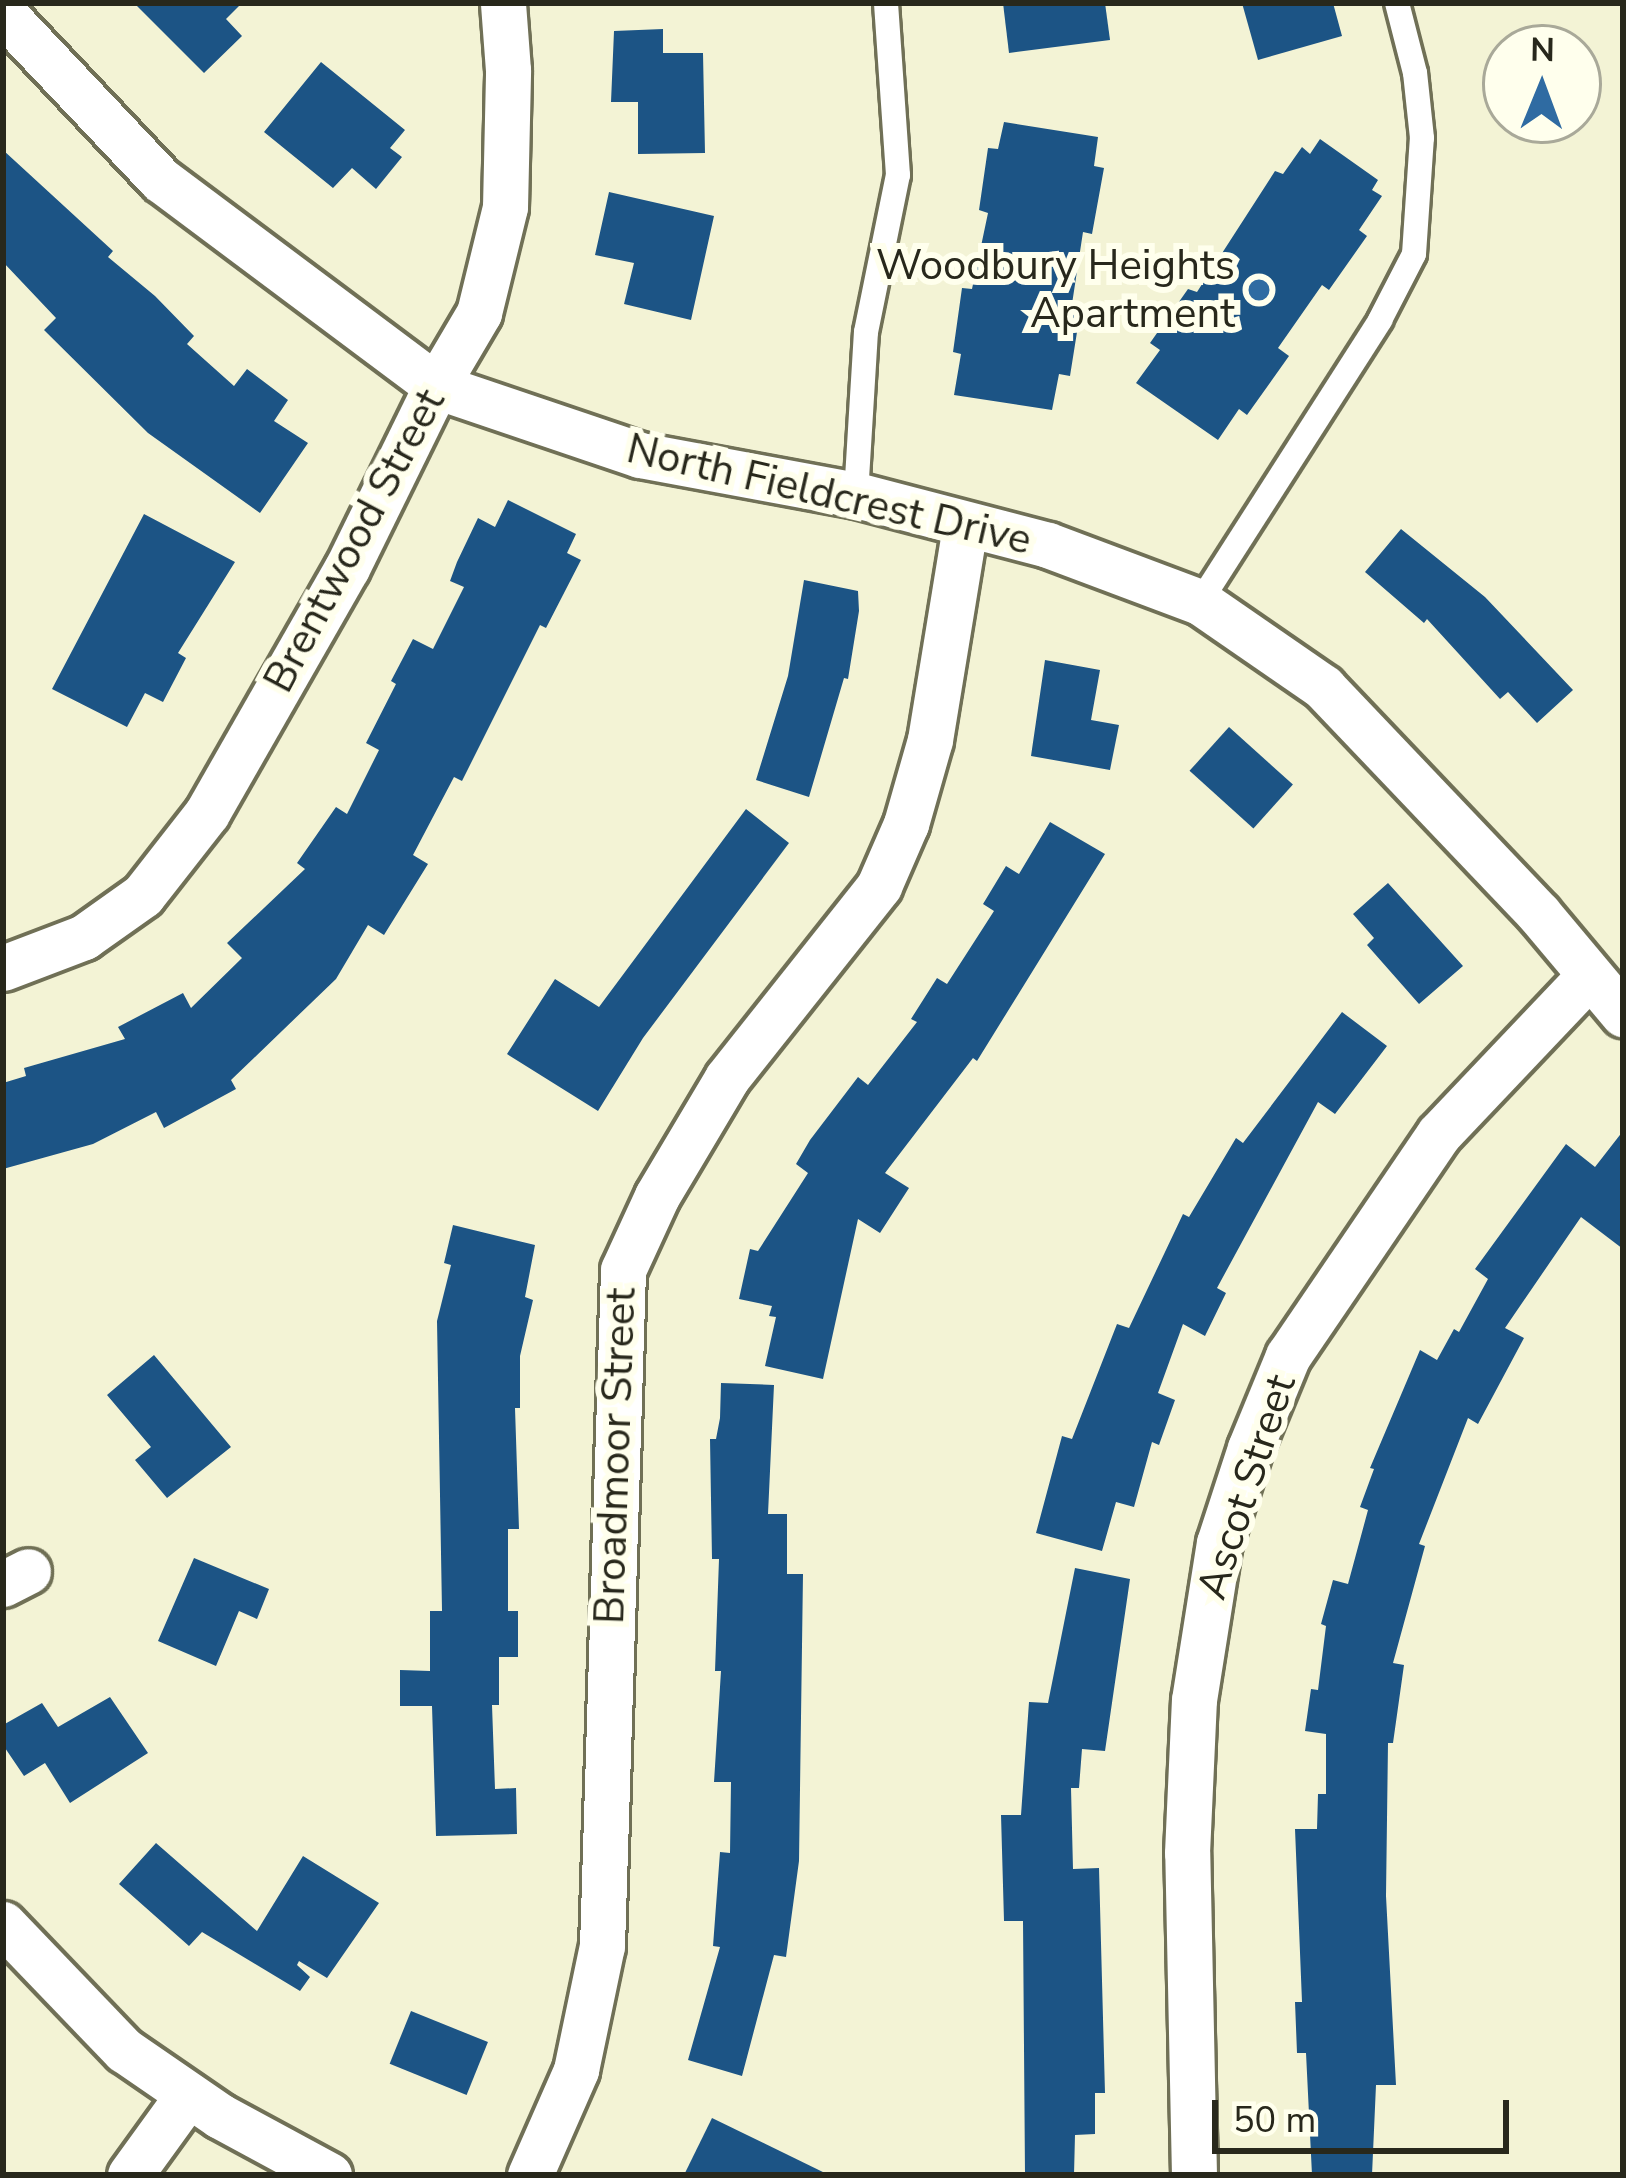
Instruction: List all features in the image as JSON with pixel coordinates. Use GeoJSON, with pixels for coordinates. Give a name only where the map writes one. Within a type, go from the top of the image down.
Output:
{"type":"FeatureCollection","features":[{"type":"Feature","properties":{"kind":"street","name":"Brentwood Street"},"geometry":{"type":"LineString","coordinates":[[3,968],[84,937],[143,895],[207,813],[347,568],[436,386],[479,313],[502,226],[508,70],[502,3]]}},
{"type":"Feature","properties":{"kind":"street","name":"North Fieldcrest Drive"},"geometry":{"type":"LineString","coordinates":[[3,14],[161,180],[436,386],[640,455],[856,495],[1048,545],[1200,602],[1323,687],[1539,914],[1623,1014]]}},
{"type":"Feature","properties":{"kind":"street","name":"Broadmoor Street"},"geometry":{"type":"LineString","coordinates":[[530,2175],[576,2070],[602,1946],[623,1270],[657,1196],[727,1078],[879,886],[906,824],[930,740],[965,527]]}},
{"type":"Feature","properties":{"kind":"street","name":"Ascot Street"},"geometry":{"type":"LineString","coordinates":[[1194,2175],[1187,1853],[1194,1700],[1220,1543],[1250,1448],[1288,1356],[1439,1134],[1589,976]]}},
{"type":"Feature","properties":{"kind":"street"},"geometry":{"type":"LineString","coordinates":[[3,1924],[124,2050],[188,2095],[329,2175]]}},
{"type":"Feature","properties":{"kind":"street"},"geometry":{"type":"LineString","coordinates":[[130,2175],[188,2095]]}},
{"type":"Feature","properties":{"kind":"lane"},"geometry":{"type":"LineString","coordinates":[[856,495],[866,332],[898,176],[886,3]]}},
{"type":"Feature","properties":{"kind":"lane"},"geometry":{"type":"LineString","coordinates":[[1200,602],[1380,320],[1414,254],[1422,138],[1415,73],[1397,3]]}},
{"type":"Feature","properties":{"kind":"building"},"geometry":{"type":"Polygon","coordinates":[[[134,3],[242,3],[226,19],[242,36],[204,73],[134,3]]]}},
{"type":"Feature","properties":{"kind":"building"},"geometry":{"type":"Polygon","coordinates":[[[1003,3],[1105,3],[1110,40],[1009,53],[1003,3]]]}},
{"type":"Feature","properties":{"kind":"building"},"geometry":{"type":"Polygon","coordinates":[[[1242,3],[1333,3],[1342,36],[1258,60],[1242,3]]]}},
{"type":"Feature","properties":{"kind":"building"},"geometry":{"type":"Polygon","coordinates":[[[663,29],[663,53],[703,53],[705,153],[638,154],[638,102],[611,102],[614,31],[663,29]]]}},
{"type":"Feature","properties":{"kind":"building"},"geometry":{"type":"Polygon","coordinates":[[[321,62],[405,130],[390,148],[402,157],[376,189],[352,168],[333,188],[264,132],[321,62]]]}},
{"type":"Feature","properties":{"kind":"building","name":"Woodbury Heights Apartment"},"geometry":{"type":"Polygon","coordinates":[[[1004,122],[1098,137],[1094,166],[1104,168],[1092,234],[1083,232],[1072,304],[1081,307],[1070,376],[1059,374],[1052,410],[954,395],[961,354],[953,352],[962,288],[972,289],[988,213],[979,210],[988,148],[998,149],[1004,122]]]}},
{"type":"Feature","properties":{"kind":"building","name":"Woodbury Heights Apartment"},"geometry":{"type":"Polygon","coordinates":[[[1320,139],[1378,180],[1372,190],[1382,196],[1359,230],[1367,236],[1329,290],[1322,285],[1278,348],[1289,356],[1247,415],[1239,409],[1218,440],[1136,383],[1160,350],[1150,343],[1188,289],[1197,292],[1275,171],[1283,174],[1302,147],[1310,154],[1320,139]]]}},
{"type":"Feature","properties":{"kind":"building"},"geometry":{"type":"Polygon","coordinates":[[[3,150],[113,251],[108,257],[155,296],[194,336],[187,344],[234,386],[247,369],[288,400],[274,421],[308,443],[260,513],[148,433],[44,330],[56,318],[3,262],[3,150]]]}},
{"type":"Feature","properties":{"kind":"building"},"geometry":{"type":"Polygon","coordinates":[[[609,192],[714,216],[691,320],[624,304],[634,263],[595,255],[609,192]]]}},
{"type":"Feature","properties":{"kind":"building"},"geometry":{"type":"Polygon","coordinates":[[[508,500],[576,534],[567,553],[581,560],[546,628],[540,625],[462,781],[454,777],[413,855],[428,864],[384,935],[368,925],[336,979],[231,1080],[236,1089],[164,1128],[156,1112],[93,1144],[3,1169],[3,1083],[26,1076],[24,1068],[125,1039],[118,1027],[183,993],[191,1008],[242,958],[227,943],[305,869],[297,863],[336,807],[347,814],[379,750],[366,743],[396,684],[391,681],[413,639],[433,649],[464,587],[450,581],[478,518],[495,527],[508,500]]]}},
{"type":"Feature","properties":{"kind":"building"},"geometry":{"type":"Polygon","coordinates":[[[144,514],[235,562],[178,653],[186,658],[163,702],[145,693],[127,727],[52,689],[144,514]]]}},
{"type":"Feature","properties":{"kind":"building"},"geometry":{"type":"Polygon","coordinates":[[[1401,529],[1485,597],[1573,690],[1537,723],[1508,692],[1500,699],[1427,619],[1424,623],[1365,572],[1401,529]]]}},
{"type":"Feature","properties":{"kind":"building"},"geometry":{"type":"Polygon","coordinates":[[[804,580],[858,591],[859,611],[848,679],[844,678],[809,797],[756,780],[788,676],[804,580]]]}},
{"type":"Feature","properties":{"kind":"building"},"geometry":{"type":"Polygon","coordinates":[[[1045,660],[1100,670],[1091,720],[1119,725],[1110,770],[1031,756],[1045,660]]]}},
{"type":"Feature","properties":{"kind":"building"},"geometry":{"type":"Polygon","coordinates":[[[1229,727],[1293,785],[1253,828],[1190,771],[1229,727]]]}},
{"type":"Feature","properties":{"kind":"building"},"geometry":{"type":"Polygon","coordinates":[[[746,809],[789,843],[643,1038],[598,1111],[507,1054],[555,979],[599,1007],[746,809]]]}},
{"type":"Feature","properties":{"kind":"building"},"geometry":{"type":"Polygon","coordinates":[[[1050,822],[1105,854],[977,1061],[973,1058],[885,1173],[909,1188],[880,1233],[858,1219],[823,1379],[765,1366],[776,1317],[769,1316],[772,1306],[739,1299],[750,1249],[758,1251],[808,1173],[796,1164],[810,1140],[858,1077],[868,1085],[917,1022],[911,1019],[937,978],[947,984],[994,911],[983,904],[1006,866],[1019,874],[1050,822]]]}},
{"type":"Feature","properties":{"kind":"building"},"geometry":{"type":"Polygon","coordinates":[[[1388,883],[1463,966],[1419,1004],[1367,945],[1374,938],[1353,914],[1388,883]]]}},
{"type":"Feature","properties":{"kind":"building"},"geometry":{"type":"Polygon","coordinates":[[[1342,1012],[1387,1046],[1335,1114],[1318,1102],[1217,1288],[1226,1293],[1205,1336],[1183,1324],[1158,1393],[1175,1400],[1159,1445],[1152,1442],[1134,1507],[1116,1502],[1102,1551],[1036,1533],[1062,1436],[1072,1439],[1117,1324],[1129,1328],[1183,1214],[1189,1217],[1236,1138],[1243,1143],[1342,1012]]]}},
{"type":"Feature","properties":{"kind":"building"},"geometry":{"type":"Polygon","coordinates":[[[1623,1131],[1623,1249],[1581,1217],[1505,1328],[1524,1338],[1478,1424],[1468,1418],[1419,1544],[1425,1546],[1393,1663],[1404,1665],[1393,1743],[1388,1743],[1386,1896],[1396,2085],[1376,2085],[1372,2175],[1312,2175],[1306,2053],[1297,2053],[1295,2002],[1302,2002],[1295,1829],[1317,1829],[1318,1794],[1326,1794],[1326,1734],[1305,1731],[1311,1689],[1318,1690],[1326,1626],[1321,1624],[1333,1580],[1348,1584],[1368,1510],[1360,1507],[1374,1469],[1370,1468],[1420,1350],[1437,1360],[1454,1329],[1459,1332],[1488,1279],[1475,1269],[1566,1144],[1595,1167],[1623,1131]]]}},
{"type":"Feature","properties":{"kind":"building"},"geometry":{"type":"Polygon","coordinates":[[[453,1225],[535,1245],[525,1297],[533,1300],[520,1356],[520,1408],[515,1408],[519,1529],[508,1529],[508,1611],[518,1611],[518,1657],[499,1657],[499,1705],[492,1705],[495,1789],[516,1788],[517,1834],[436,1836],[432,1706],[400,1706],[400,1670],[430,1671],[430,1611],[442,1611],[437,1321],[451,1265],[444,1263],[453,1225]]]}},
{"type":"Feature","properties":{"kind":"building"},"geometry":{"type":"Polygon","coordinates":[[[154,1355],[231,1447],[167,1498],[135,1460],[151,1447],[107,1395],[154,1355]]]}},
{"type":"Feature","properties":{"kind":"building"},"geometry":{"type":"Polygon","coordinates":[[[721,1383],[774,1385],[768,1514],[787,1514],[787,1574],[803,1574],[799,1861],[786,1957],[774,1955],[742,2076],[688,2060],[720,1947],[713,1946],[720,1852],[730,1853],[731,1782],[714,1782],[721,1671],[715,1671],[719,1559],[712,1559],[710,1439],[716,1439],[721,1383]]]}},
{"type":"Feature","properties":{"kind":"building"},"geometry":{"type":"Polygon","coordinates":[[[194,1558],[269,1589],[257,1619],[239,1611],[216,1666],[158,1641],[194,1558]]]}},
{"type":"Feature","properties":{"kind":"building"},"geometry":{"type":"Polygon","coordinates":[[[1075,1568],[1130,1579],[1105,1751],[1082,1749],[1079,1788],[1071,1788],[1073,1869],[1099,1868],[1105,2093],[1095,2093],[1095,2134],[1075,2135],[1074,2175],[1025,2175],[1023,1921],[1004,1921],[1001,1815],[1021,1815],[1029,1702],[1048,1703],[1075,1568]]]}},
{"type":"Feature","properties":{"kind":"building"},"geometry":{"type":"Polygon","coordinates":[[[110,1697],[148,1753],[70,1803],[45,1763],[24,1776],[3,1745],[3,1725],[42,1703],[58,1727],[110,1697]]]}},
{"type":"Feature","properties":{"kind":"building"},"geometry":{"type":"Polygon","coordinates":[[[156,1843],[257,1931],[303,1856],[379,1903],[327,1978],[299,1961],[297,1965],[310,1977],[300,1991],[202,1932],[189,1946],[119,1884],[156,1843]]]}},
{"type":"Feature","properties":{"kind":"building"},"geometry":{"type":"Polygon","coordinates":[[[411,2011],[488,2042],[467,2095],[390,2064],[411,2011]]]}},
{"type":"Feature","properties":{"kind":"building"},"geometry":{"type":"Polygon","coordinates":[[[712,2118],[829,2175],[684,2175],[712,2118]]]}},
{"type":"Feature","properties":{"kind":"place","name":"Woodbury Heights Apartment"},"geometry":{"type":"Point","coordinates":[1259,290]}}]}
